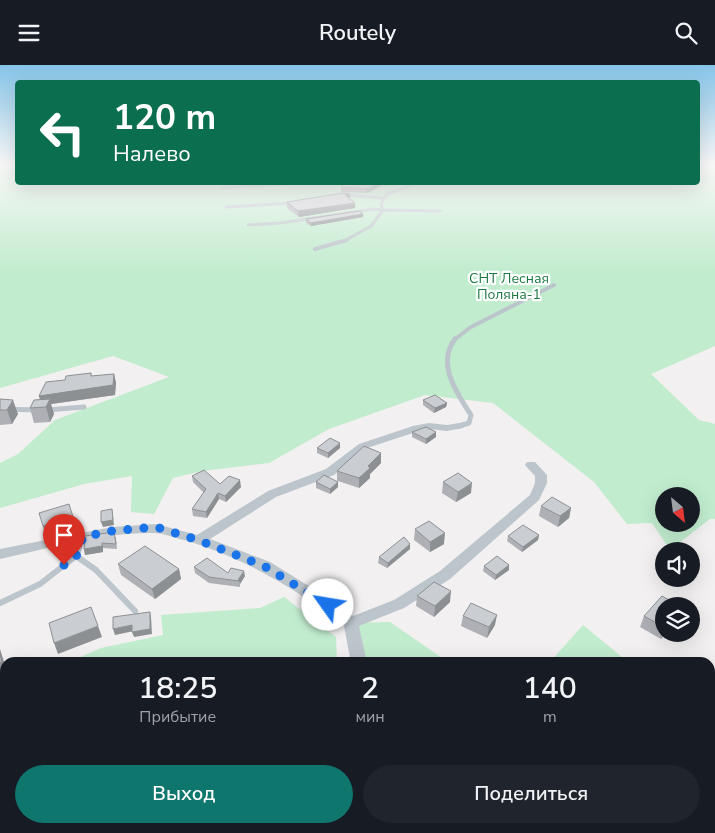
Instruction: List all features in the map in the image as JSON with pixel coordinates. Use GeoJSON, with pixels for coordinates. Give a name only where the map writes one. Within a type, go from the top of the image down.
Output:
{"type":"FeatureCollection","features":[{"type":"Feature","properties":{"kind":"street"},"geometry":{"type":"LineString","coordinates":[[198,540],[272,494],[330,472],[363,445],[417,428],[459,426]]}},
{"type":"Feature","properties":{"kind":"street"},"geometry":{"type":"LineString","coordinates":[[351,623],[399,604],[445,575],[535,497],[541,483],[541,475],[531,465]]}},
{"type":"Feature","properties":{"kind":"street"},"geometry":{"type":"LineString","coordinates":[[0,554],[112,531],[156,527],[198,540],[264,566],[328,605],[351,623],[358,657]]}},
{"type":"Feature","properties":{"kind":"lane"},"geometry":{"type":"LineString","coordinates":[[315,249],[342,243],[354,238],[374,223],[382,210],[382,200]]}},
{"type":"Feature","properties":{"kind":"lane"},"geometry":{"type":"LineString","coordinates":[[226,207],[296,203]]}},
{"type":"Feature","properties":{"kind":"lane"},"geometry":{"type":"LineString","coordinates":[[248,225],[280,223],[373,209],[440,211]]}},
{"type":"Feature","properties":{"kind":"lane"},"geometry":{"type":"LineString","coordinates":[[459,426],[469,423],[471,415],[450,379],[448,363],[451,343],[468,328],[527,295],[554,285]]}},
{"type":"Feature","properties":{"kind":"lane"},"geometry":{"type":"LineString","coordinates":[[0,409],[42,410],[84,407]]}},
{"type":"Feature","properties":{"kind":"lane"},"geometry":{"type":"LineString","coordinates":[[0,603],[40,584],[76,557],[83,537]]}},
{"type":"Feature","properties":{"kind":"lane"},"geometry":{"type":"LineString","coordinates":[[76,557],[96,569],[135,611]]}},
{"type":"Feature","properties":{"kind":"green space","name":"СНТ Лесная Поляна-1"},"geometry":{"type":"Polygon","coordinates":[[[0,200],[715,200],[715,346],[651,374],[699,420],[715,424],[715,519],[710,519],[700,527],[700,487],[655,487],[655,528],[652,523],[627,524],[594,482],[493,403],[425,395],[329,429],[269,463],[202,471],[173,478],[154,514],[131,512],[132,476],[84,484],[0,508],[0,463],[18,454],[55,420],[169,377],[113,356],[0,388],[0,200]]]}},
{"type":"Feature","properties":{"kind":"green space"},"geometry":{"type":"Polygon","coordinates":[[[659,533],[692,533],[680,542],[665,542],[659,533]]]}},
{"type":"Feature","properties":{"kind":"green space"},"geometry":{"type":"Polygon","coordinates":[[[284,597],[336,637],[337,657],[80,657],[101,648],[163,635],[161,615],[260,608],[284,597]]]}},
{"type":"Feature","properties":{"kind":"green space"},"geometry":{"type":"Polygon","coordinates":[[[390,622],[441,657],[358,657],[351,623],[390,622]]]}},
{"type":"Feature","properties":{"kind":"green space"},"geometry":{"type":"Polygon","coordinates":[[[583,625],[622,657],[554,657],[583,625]]]}},
{"type":"Feature","properties":{"kind":"building"},"geometry":{"type":"Polygon","coordinates":[[[300,200],[351,200],[355,203],[298,211],[287,202],[300,200]]]}},
{"type":"Feature","properties":{"kind":"building"},"geometry":{"type":"Polygon","coordinates":[[[359,211],[363,214],[311,223],[306,219],[359,211]]]}},
{"type":"Feature","properties":{"kind":"building"},"geometry":{"type":"Polygon","coordinates":[[[91,373],[91,376],[114,374],[113,385],[39,396],[46,382],[65,380],[66,376],[91,373]]]}},
{"type":"Feature","properties":{"kind":"building"},"geometry":{"type":"Polygon","coordinates":[[[435,395],[447,403],[435,408],[423,400],[435,395]]]}},
{"type":"Feature","properties":{"kind":"building"},"geometry":{"type":"Polygon","coordinates":[[[0,399],[13,400],[7,410],[0,410],[0,399]]]}},
{"type":"Feature","properties":{"kind":"building"},"geometry":{"type":"Polygon","coordinates":[[[50,399],[46,407],[30,408],[34,400],[50,399]]]}},
{"type":"Feature","properties":{"kind":"building"},"geometry":{"type":"Polygon","coordinates":[[[426,427],[436,432],[426,439],[412,432],[426,427]]]}},
{"type":"Feature","properties":{"kind":"building"},"geometry":{"type":"Polygon","coordinates":[[[330,438],[340,443],[328,453],[317,448],[330,438]]]}},
{"type":"Feature","properties":{"kind":"building"},"geometry":{"type":"Polygon","coordinates":[[[364,446],[381,453],[368,466],[370,468],[359,478],[337,471],[364,446]]]}},
{"type":"Feature","properties":{"kind":"building"},"geometry":{"type":"Polygon","coordinates":[[[204,470],[220,484],[229,476],[240,480],[225,496],[218,493],[206,512],[192,509],[206,489],[192,476],[204,470]]]}},
{"type":"Feature","properties":{"kind":"building"},"geometry":{"type":"Polygon","coordinates":[[[458,473],[472,483],[458,492],[443,482],[458,473]]]}},
{"type":"Feature","properties":{"kind":"building"},"geometry":{"type":"Polygon","coordinates":[[[324,475],[338,482],[330,489],[316,482],[324,475]]]}},
{"type":"Feature","properties":{"kind":"building"},"geometry":{"type":"Polygon","coordinates":[[[552,497],[571,508],[560,516],[541,506],[552,497]]]}},
{"type":"Feature","properties":{"kind":"building"},"geometry":{"type":"Polygon","coordinates":[[[69,504],[73,517],[43,526],[39,513],[69,504]]]}},
{"type":"Feature","properties":{"kind":"building"},"geometry":{"type":"Polygon","coordinates":[[[112,509],[113,520],[101,522],[101,511],[112,509]]]}},
{"type":"Feature","properties":{"kind":"building"},"geometry":{"type":"Polygon","coordinates":[[[429,521],[445,533],[430,542],[415,529],[429,521]]]}},
{"type":"Feature","properties":{"kind":"building"},"geometry":{"type":"Polygon","coordinates":[[[523,525],[539,535],[523,547],[508,536],[523,525]]]}},
{"type":"Feature","properties":{"kind":"building"},"geometry":{"type":"Polygon","coordinates":[[[114,532],[116,544],[102,543],[102,546],[84,549],[85,536],[114,532]]]}},
{"type":"Feature","properties":{"kind":"building"},"geometry":{"type":"Polygon","coordinates":[[[404,537],[410,544],[388,563],[379,557],[404,537]]]}},
{"type":"Feature","properties":{"kind":"building"},"geometry":{"type":"Polygon","coordinates":[[[145,546],[179,569],[152,589],[118,564],[145,546]]]}},
{"type":"Feature","properties":{"kind":"building"},"geometry":{"type":"Polygon","coordinates":[[[497,556],[509,565],[496,575],[484,566],[497,556]]]}},
{"type":"Feature","properties":{"kind":"building"},"geometry":{"type":"Polygon","coordinates":[[[207,558],[228,573],[231,568],[244,571],[239,581],[209,577],[194,567],[207,558]]]}},
{"type":"Feature","properties":{"kind":"building"},"geometry":{"type":"Polygon","coordinates":[[[434,582],[451,591],[435,606],[417,596],[434,582]]]}},
{"type":"Feature","properties":{"kind":"building"},"geometry":{"type":"Polygon","coordinates":[[[471,603],[497,615],[489,627],[463,616],[471,603]]]}},
{"type":"Feature","properties":{"kind":"building"},"geometry":{"type":"Polygon","coordinates":[[[655,604],[655,622],[644,616],[655,604]]]}},
{"type":"Feature","properties":{"kind":"building"},"geometry":{"type":"Polygon","coordinates":[[[91,607],[98,626],[54,643],[49,623],[91,607]]]}},
{"type":"Feature","properties":{"kind":"building"},"geometry":{"type":"Polygon","coordinates":[[[150,612],[150,629],[132,632],[132,625],[113,629],[113,617],[150,612]]]}},
{"type":"Feature","properties":{"kind":"route"},"geometry":{"type":"LineString","coordinates":[[64,565],[76,557],[83,537],[112,531],[156,527],[198,540],[264,566],[328,605]]}}]}
